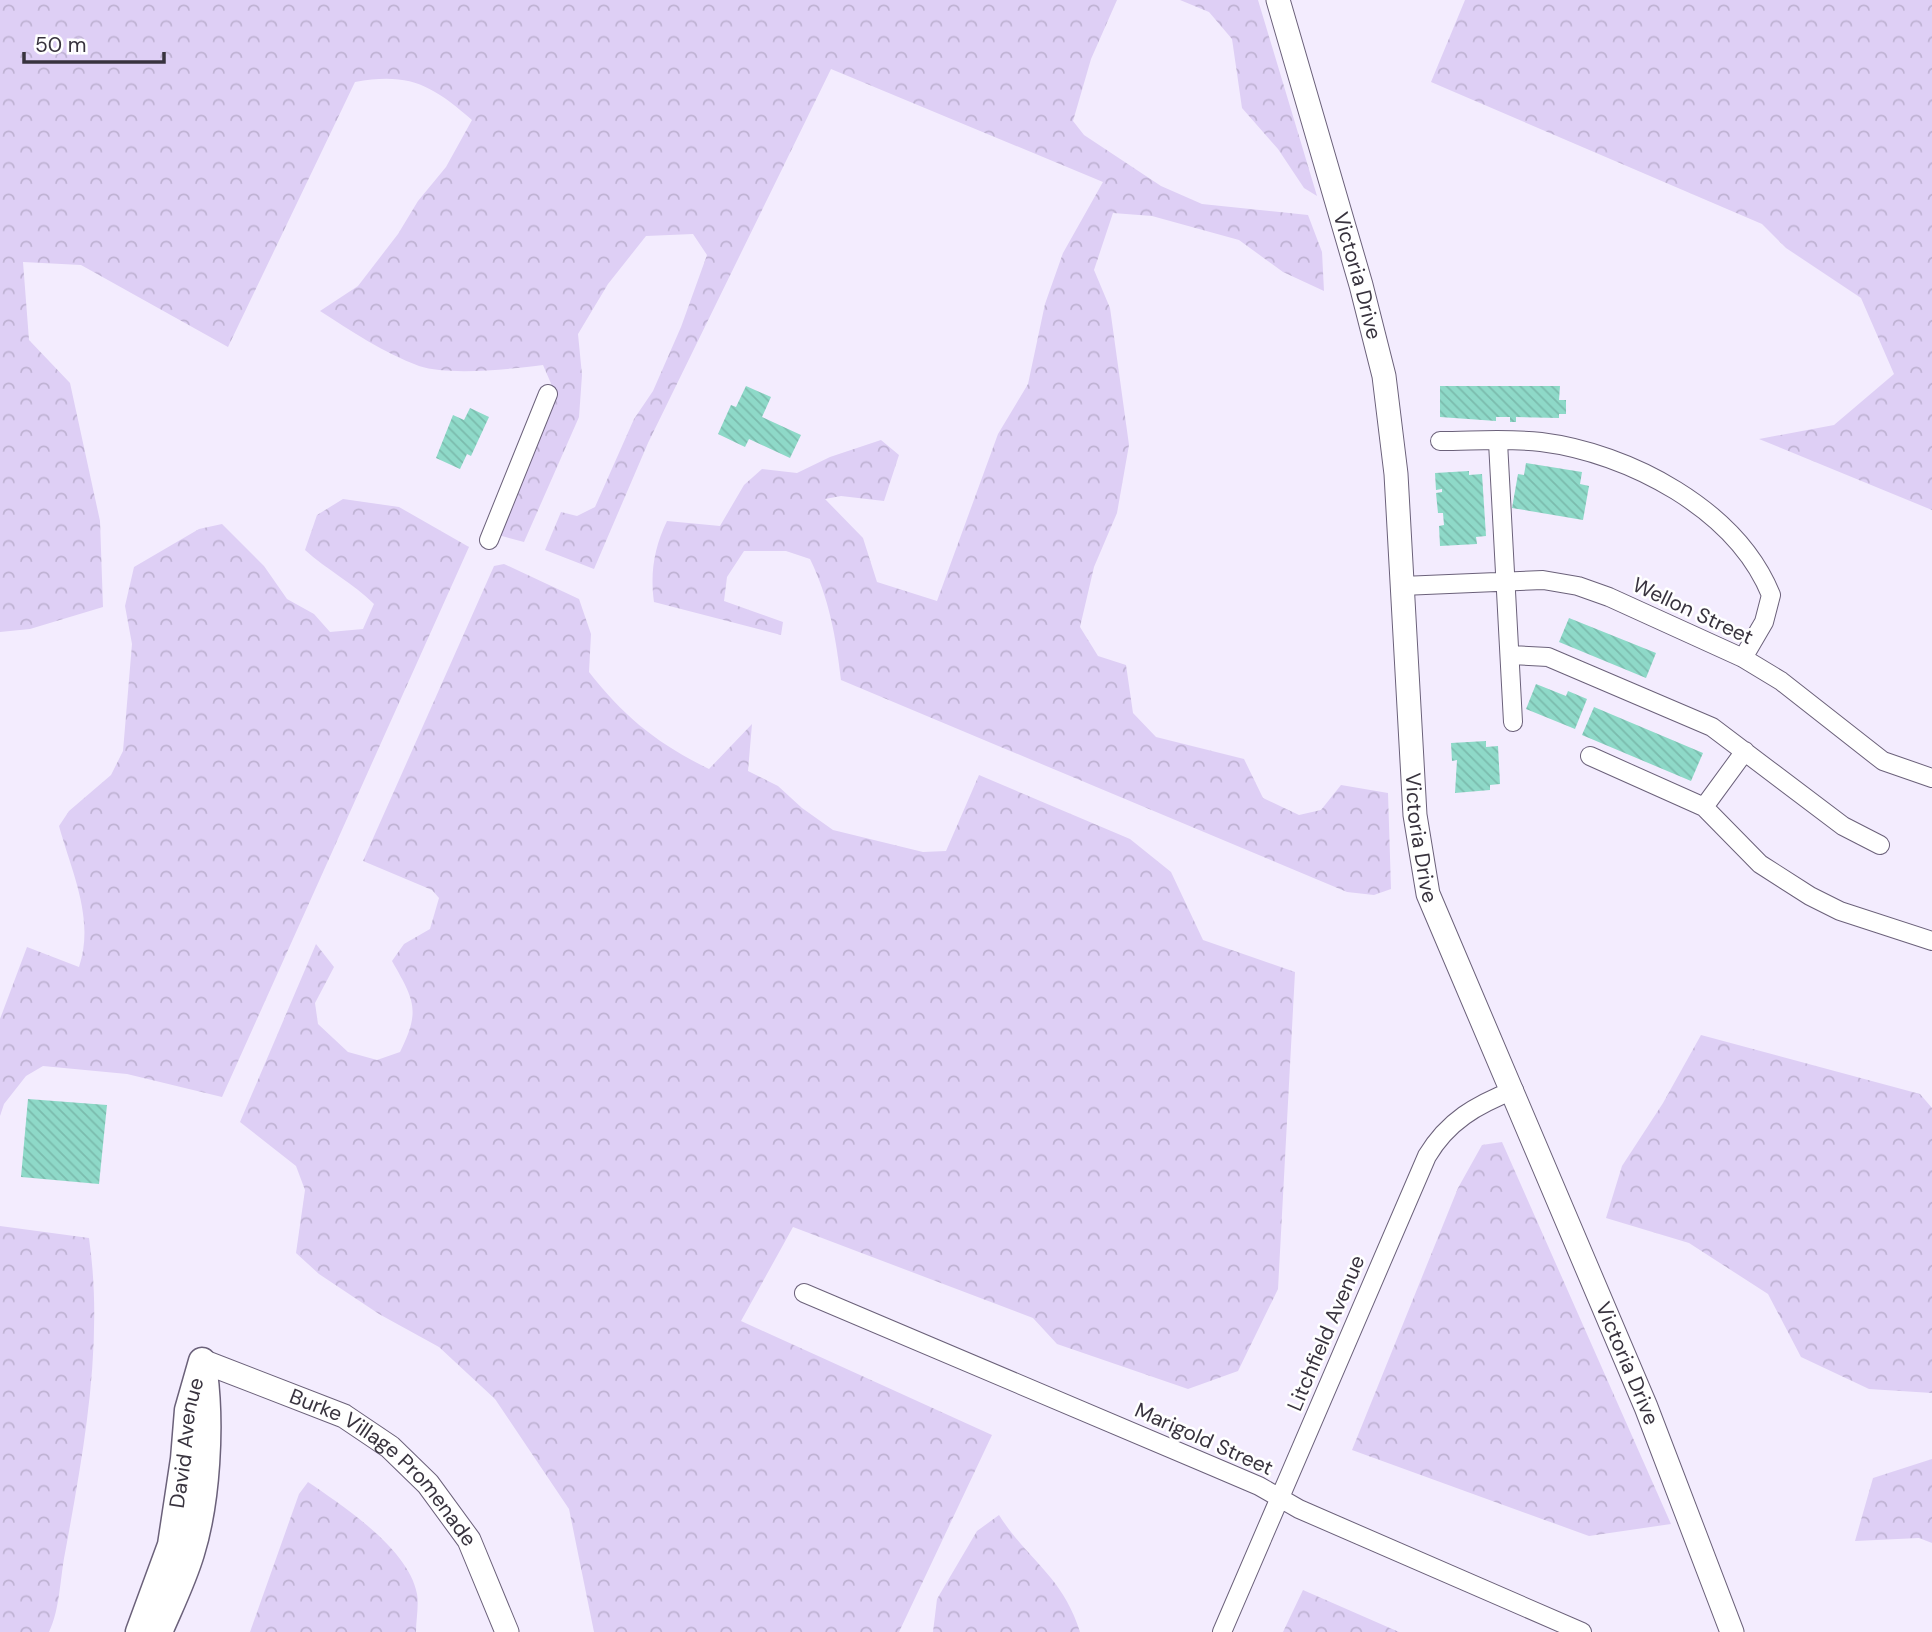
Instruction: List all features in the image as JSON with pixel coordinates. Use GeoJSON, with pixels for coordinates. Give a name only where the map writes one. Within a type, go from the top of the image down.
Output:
{"type":"FeatureCollection","features":[{"type":"Feature","properties":{"kind":"main road","name":"David Avenue"},"geometry":{"type":"LineString","coordinates":[[139,1632],[172,1545],[188,1410],[202,1361]]}},
{"type":"Feature","properties":{"kind":"main road","name":"David Avenue"},"geometry":{"type":"LineString","coordinates":[[159,1632],[192,1551],[206,1461],[209,1411],[202,1361]]}},
{"type":"Feature","properties":{"kind":"street","name":"Victoria Drive"},"geometry":{"type":"LineString","coordinates":[[1278,0],[1361,285],[1384,376],[1396,474],[1415,815],[1424,873],[1439,922],[1514,1090],[1646,1407],[1732,1632]]}},
{"type":"Feature","properties":{"kind":"street"},"geometry":{"type":"LineString","coordinates":[[489,540],[548,394]]}},
{"type":"Feature","properties":{"kind":"street"},"geometry":{"type":"LineString","coordinates":[[1440,441],[1539,442],[1583,450],[1624,465],[1708,512],[1739,546],[1771,595],[1764,622],[1744,658]]}},
{"type":"Feature","properties":{"kind":"street"},"geometry":{"type":"LineString","coordinates":[[1499,442],[1513,722]]}},
{"type":"Feature","properties":{"kind":"street","name":"Wellon Street"},"geometry":{"type":"LineString","coordinates":[[1402,586],[1543,580],[1578,586],[1688,631],[1744,658],[1781,681],[1883,761],[1932,778]]}},
{"type":"Feature","properties":{"kind":"street"},"geometry":{"type":"LineString","coordinates":[[1511,655],[1548,657],[1713,727],[1843,826],[1880,845]]}},
{"type":"Feature","properties":{"kind":"street"},"geometry":{"type":"LineString","coordinates":[[1704,807],[1745,751]]}},
{"type":"Feature","properties":{"kind":"street"},"geometry":{"type":"LineString","coordinates":[[1590,756],[1704,807],[1760,864],[1810,896],[1840,911],[1932,941]]}},
{"type":"Feature","properties":{"kind":"street","name":"Litchfield Avenue"},"geometry":{"type":"LineString","coordinates":[[1222,1632],[1427,1156],[1444,1131],[1474,1106],[1514,1090]]}},
{"type":"Feature","properties":{"kind":"street","name":"Marigold Street"},"geometry":{"type":"LineString","coordinates":[[804,1293],[1205,1462],[1582,1632]]}},
{"type":"Feature","properties":{"kind":"street","name":"Burke Village Promenade"},"geometry":{"type":"LineString","coordinates":[[202,1361],[344,1416],[390,1447],[428,1484],[469,1540],[507,1632]]}},
{"type":"Feature","properties":{"kind":"green space"},"geometry":{"type":"Polygon","coordinates":[[[0,0],[1117,0],[1091,59],[1073,121],[1084,135],[1161,186],[1202,204],[1308,215],[1322,252],[1324,291],[1283,272],[1239,240],[1152,216],[1113,213],[1094,270],[1110,308],[1129,445],[1117,513],[1094,567],[1080,627],[1098,656],[1126,665],[1133,713],[1156,737],[1244,759],[1263,798],[1299,815],[1321,810],[1341,785],[1388,793],[1391,889],[1374,895],[1347,892],[841,680],[831,618],[810,559],[786,551],[744,551],[727,577],[724,601],[783,622],[781,635],[654,602],[654,561],[667,521],[720,526],[744,485],[762,469],[797,473],[830,457],[881,440],[899,455],[884,501],[841,496],[825,499],[863,538],[877,582],[937,601],[998,434],[1028,384],[1045,304],[1063,253],[1103,182],[831,69],[648,443],[594,569],[545,550],[561,512],[577,516],[595,507],[634,419],[653,391],[681,327],[707,255],[693,234],[646,236],[608,284],[578,334],[582,375],[579,417],[524,542],[491,533],[556,395],[543,365],[463,371],[419,366],[380,348],[320,311],[358,286],[398,234],[418,201],[446,167],[472,120],[432,90],[405,80],[374,79],[355,82],[228,347],[81,265],[23,262],[29,340],[70,383],[100,521],[103,607],[30,629],[0,632],[0,0]]]}},
{"type":"Feature","properties":{"kind":"green space"},"geometry":{"type":"Polygon","coordinates":[[[1180,0],[1258,0],[1317,196],[1304,188],[1278,149],[1242,108],[1232,39],[1209,12],[1180,0]]]}},
{"type":"Feature","properties":{"kind":"green space"},"geometry":{"type":"Polygon","coordinates":[[[1465,0],[1932,0],[1932,510],[1759,439],[1834,425],[1894,374],[1861,298],[1786,248],[1762,224],[1431,82],[1465,0]]]}},
{"type":"Feature","properties":{"kind":"green space"},"geometry":{"type":"Polygon","coordinates":[[[343,499],[399,507],[469,547],[222,1097],[127,1074],[43,1066],[26,1076],[4,1104],[0,1116],[0,1019],[27,947],[79,967],[83,949],[83,914],[59,826],[69,811],[111,775],[123,751],[132,644],[125,606],[134,567],[199,529],[222,524],[264,566],[287,599],[314,614],[330,632],[363,629],[374,604],[305,550],[317,515],[343,499]]]}},
{"type":"Feature","properties":{"kind":"green space"},"geometry":{"type":"Polygon","coordinates":[[[504,564],[579,599],[591,634],[589,672],[615,703],[643,728],[674,750],[709,769],[752,724],[748,771],[778,786],[802,808],[833,830],[923,852],[946,851],[979,775],[1130,839],[1171,872],[1203,940],[1295,972],[1278,1289],[1238,1371],[1188,1389],[1057,1344],[1033,1318],[793,1227],[741,1321],[992,1435],[899,1632],[594,1632],[569,1509],[495,1399],[439,1347],[379,1314],[319,1274],[296,1253],[305,1190],[296,1166],[240,1122],[316,944],[334,967],[315,1003],[318,1024],[348,1052],[377,1060],[400,1052],[407,1038],[411,1026],[412,1005],[392,961],[404,944],[430,929],[439,898],[432,890],[363,861],[494,566],[504,564]]]}},
{"type":"Feature","properties":{"kind":"green space"},"geometry":{"type":"Polygon","coordinates":[[[1701,1035],[1920,1094],[1932,1108],[1932,1393],[1869,1389],[1801,1357],[1768,1294],[1689,1243],[1606,1218],[1622,1166],[1663,1103],[1701,1035]]]}},
{"type":"Feature","properties":{"kind":"green space"},"geometry":{"type":"Polygon","coordinates":[[[1502,1142],[1671,1524],[1589,1536],[1352,1450],[1458,1188],[1482,1145],[1502,1142]]]}},
{"type":"Feature","properties":{"kind":"green space"},"geometry":{"type":"Polygon","coordinates":[[[0,1226],[89,1238],[94,1317],[90,1396],[58,1603],[49,1632],[0,1632],[0,1226]]]}},
{"type":"Feature","properties":{"kind":"green space"},"geometry":{"type":"Polygon","coordinates":[[[1932,1459],[1932,1543],[1919,1538],[1855,1541],[1873,1478],[1932,1459]]]}},
{"type":"Feature","properties":{"kind":"green space"},"geometry":{"type":"Polygon","coordinates":[[[308,1482],[373,1530],[402,1561],[417,1594],[416,1632],[250,1632],[299,1494],[308,1482]]]}},
{"type":"Feature","properties":{"kind":"green space"},"geometry":{"type":"Polygon","coordinates":[[[999,1515],[1064,1596],[1080,1632],[933,1632],[937,1599],[977,1531],[999,1515]]]}},
{"type":"Feature","properties":{"kind":"green space"},"geometry":{"type":"Polygon","coordinates":[[[1303,1590],[1399,1632],[1283,1632],[1303,1590]]]}},
{"type":"Feature","properties":{"kind":"building"},"geometry":{"type":"Polygon","coordinates":[[[746,386],[771,397],[762,417],[801,435],[790,458],[749,439],[745,447],[718,434],[731,405],[736,407],[746,386]]]}},
{"type":"Feature","properties":{"kind":"building"},"geometry":{"type":"Polygon","coordinates":[[[1440,386],[1560,386],[1559,400],[1566,400],[1566,414],[1559,414],[1559,418],[1516,417],[1516,422],[1510,422],[1510,417],[1496,417],[1496,421],[1440,417],[1440,386]]]}},
{"type":"Feature","properties":{"kind":"building"},"geometry":{"type":"Polygon","coordinates":[[[470,408],[489,417],[471,456],[467,454],[460,469],[436,458],[453,415],[464,420],[470,408]]]}},
{"type":"Feature","properties":{"kind":"building"},"geometry":{"type":"Polygon","coordinates":[[[1526,463],[1582,472],[1580,484],[1589,486],[1583,520],[1512,508],[1518,474],[1524,475],[1526,463]]]}},
{"type":"Feature","properties":{"kind":"building"},"geometry":{"type":"Polygon","coordinates":[[[1469,471],[1469,475],[1482,474],[1486,536],[1476,537],[1477,544],[1440,546],[1439,526],[1444,525],[1443,513],[1438,513],[1436,493],[1442,492],[1442,489],[1436,490],[1435,473],[1469,471]]]}},
{"type":"Feature","properties":{"kind":"building"},"geometry":{"type":"Polygon","coordinates":[[[1569,618],[1656,653],[1646,678],[1559,642],[1569,618]]]}},
{"type":"Feature","properties":{"kind":"building"},"geometry":{"type":"Polygon","coordinates":[[[1536,684],[1566,696],[1568,691],[1587,699],[1575,729],[1526,709],[1536,684]]]}},
{"type":"Feature","properties":{"kind":"building"},"geometry":{"type":"Polygon","coordinates":[[[1594,707],[1703,753],[1691,781],[1582,735],[1594,707]]]}},
{"type":"Feature","properties":{"kind":"building"},"geometry":{"type":"Polygon","coordinates":[[[1486,741],[1486,747],[1498,746],[1500,784],[1490,785],[1490,790],[1455,793],[1457,760],[1452,761],[1451,743],[1486,741]]]}},
{"type":"Feature","properties":{"kind":"building"},"geometry":{"type":"Polygon","coordinates":[[[28,1099],[107,1105],[99,1184],[21,1177],[28,1099]]]}}]}
